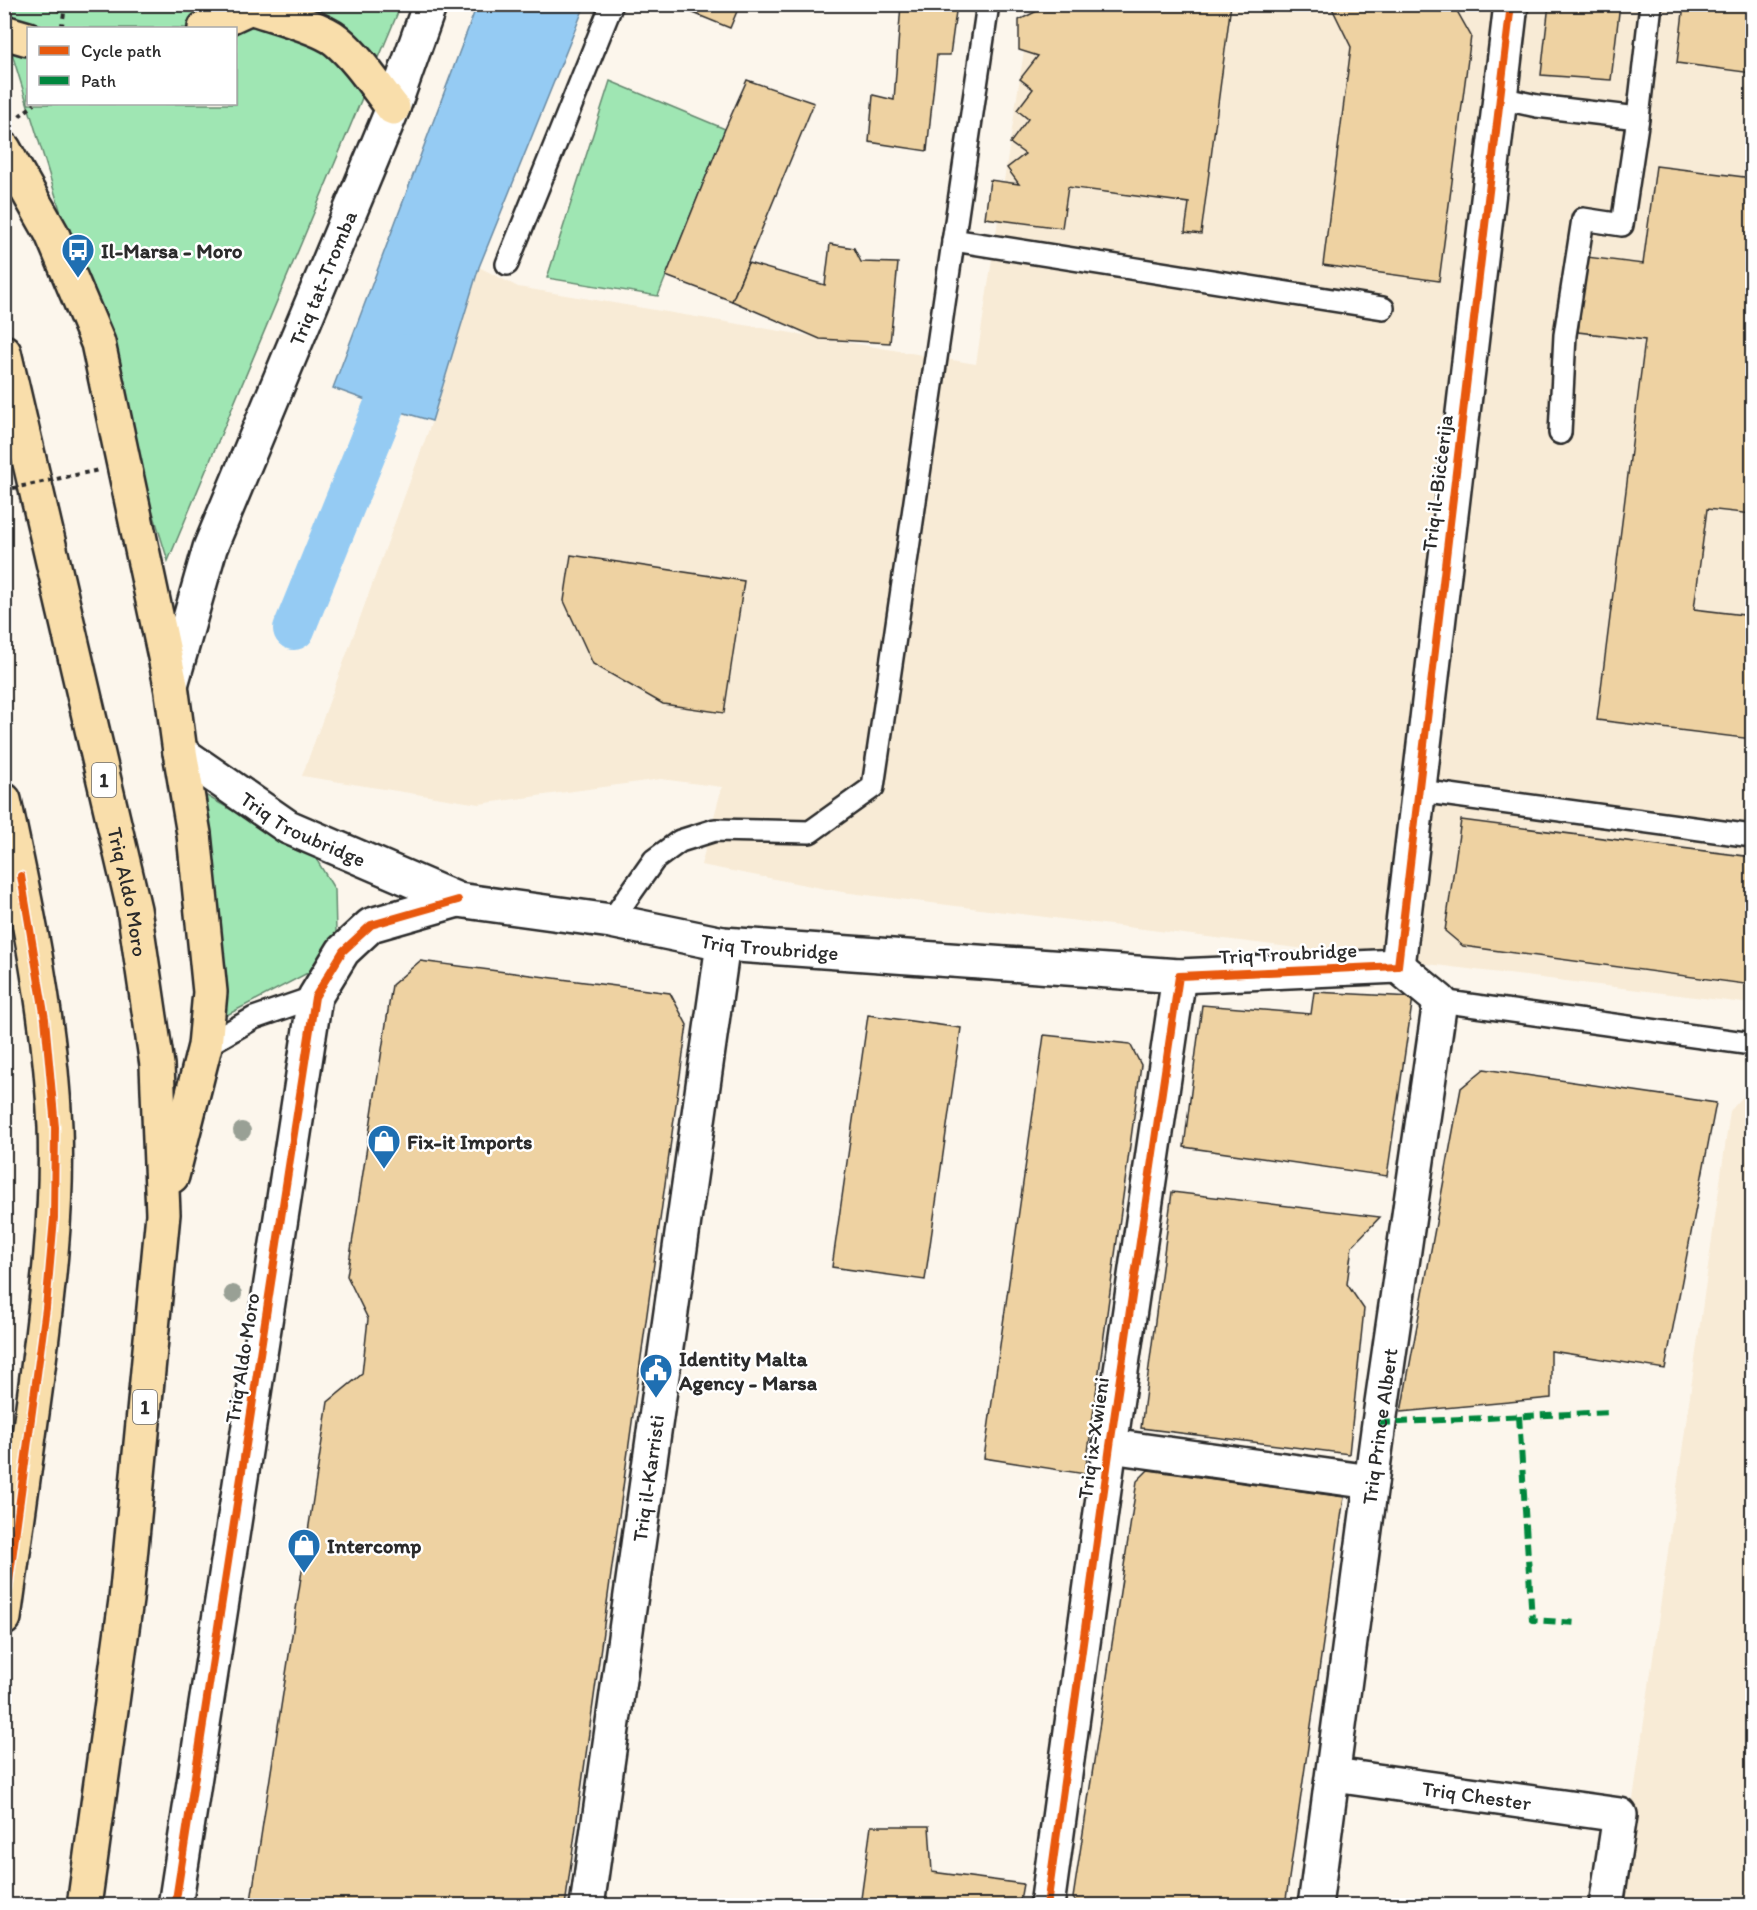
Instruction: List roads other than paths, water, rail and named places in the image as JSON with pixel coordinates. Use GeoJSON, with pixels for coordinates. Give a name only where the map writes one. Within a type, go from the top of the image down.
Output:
{"type":"FeatureCollection","features":[{"type":"Feature","properties":{"kind":"highway"},"geometry":{"type":"LineString","coordinates":[[207,27],[255,6],[299,23],[335,39],[362,68],[393,108]]}},
{"type":"Feature","properties":{"kind":"highway"},"geometry":{"type":"LineString","coordinates":[[4,33],[27,39]]}},
{"type":"Feature","properties":{"kind":"highway"},"geometry":{"type":"LineString","coordinates":[[4,149],[52,234],[98,343],[171,685],[194,834],[210,992],[205,1046],[163,1214]]}},
{"type":"Feature","properties":{"kind":"highway","name":"Triq Aldo Moro"},"geometry":{"type":"LineString","coordinates":[[4,352],[134,909],[157,1065],[163,1214],[126,1600],[84,1905]]}},
{"type":"Feature","properties":{"kind":"highway"},"geometry":{"type":"LineString","coordinates":[[4,800],[13,878],[45,1019],[55,1127],[54,1218],[46,1308],[4,1618]]}},
{"type":"Feature","properties":{"kind":"street","name":"Triq tat-Tromba"},"geometry":{"type":"LineString","coordinates":[[171,685],[210,548],[393,108],[430,4]]}},
{"type":"Feature","properties":{"kind":"street","name":"Triq il-Biċċerija"},"geometry":{"type":"LineString","coordinates":[[1398,966],[1511,4]]}},
{"type":"Feature","properties":{"kind":"street","name":"Triq Troubridge"},"geometry":{"type":"LineString","coordinates":[[180,752],[288,827],[458,900],[611,921],[723,944],[1179,976],[1398,966]]}},
{"type":"Feature","properties":{"kind":"street","name":"Triq Aldo Moro"},"geometry":{"type":"LineString","coordinates":[[175,1905],[315,997],[343,951],[371,925],[458,900]]}},
{"type":"Feature","properties":{"kind":"street","name":"Triq il-Karristi"},"geometry":{"type":"LineString","coordinates":[[587,1905],[723,944]]}},
{"type":"Feature","properties":{"kind":"street"},"geometry":{"type":"LineString","coordinates":[[1398,966],[1440,1001]]}},
{"type":"Feature","properties":{"kind":"street","name":"Triq ix-Xwieni"},"geometry":{"type":"LineString","coordinates":[[1047,1905],[1110,1446],[1179,976]]}},
{"type":"Feature","properties":{"kind":"street","name":"Triq Prince Albert"},"geometry":{"type":"LineString","coordinates":[[1315,1905],[1371,1482],[1440,1001]]}},
{"type":"Feature","properties":{"kind":"street"},"geometry":{"type":"LineString","coordinates":[[1110,1446],[1371,1482]]}},
{"type":"Feature","properties":{"kind":"street","name":"Triq Chester"},"geometry":{"type":"LineString","coordinates":[[1334,1775],[1620,1815],[1606,1905]]}},
{"type":"Feature","properties":{"kind":"lane"},"geometry":{"type":"LineString","coordinates":[[507,264],[612,4]]}},
{"type":"Feature","properties":{"kind":"lane"},"geometry":{"type":"LineString","coordinates":[[611,921],[654,860],[680,842],[715,830],[810,832],[873,787],[988,4]]}},
{"type":"Feature","properties":{"kind":"lane"},"geometry":{"type":"LineString","coordinates":[[1560,433],[1565,335],[1583,219],[1622,225],[1638,118],[1651,4]]}},
{"type":"Feature","properties":{"kind":"lane"},"geometry":{"type":"LineString","coordinates":[[1500,98],[1537,106],[1638,118]]}},
{"type":"Feature","properties":{"kind":"lane"},"geometry":{"type":"LineString","coordinates":[[953,240],[1383,308]]}},
{"type":"Feature","properties":{"kind":"lane"},"geometry":{"type":"LineString","coordinates":[[1420,791],[1752,836]]}},
{"type":"Feature","properties":{"kind":"lane"},"geometry":{"type":"LineString","coordinates":[[205,1046],[254,1018],[315,997]]}},
{"type":"Feature","properties":{"kind":"lane"},"geometry":{"type":"LineString","coordinates":[[1440,1001],[1752,1044]]}},
{"type":"Feature","properties":{"kind":"water"},"geometry":{"type":"Polygon","coordinates":[[[477,5],[585,5],[479,267],[432,421],[333,388],[477,5]]]}},
{"type":"Feature","properties":{"kind":"waterway"},"geometry":{"type":"LineString","coordinates":[[294,629],[405,355]]}},
{"type":"Feature","properties":{"kind":"place","name":"Il-Marsa - Moro"},"geometry":{"type":"Point","coordinates":[78,279]}},
{"type":"Feature","properties":{"kind":"place","name":"Fix-it Imports"},"geometry":{"type":"Point","coordinates":[384,1170]}},
{"type":"Feature","properties":{"kind":"place","name":"Identity Malta Agency - Marsa"},"geometry":{"type":"Point","coordinates":[656,1399]}},
{"type":"Feature","properties":{"kind":"place","name":"Intercomp"},"geometry":{"type":"Point","coordinates":[304,1574]}}]}
